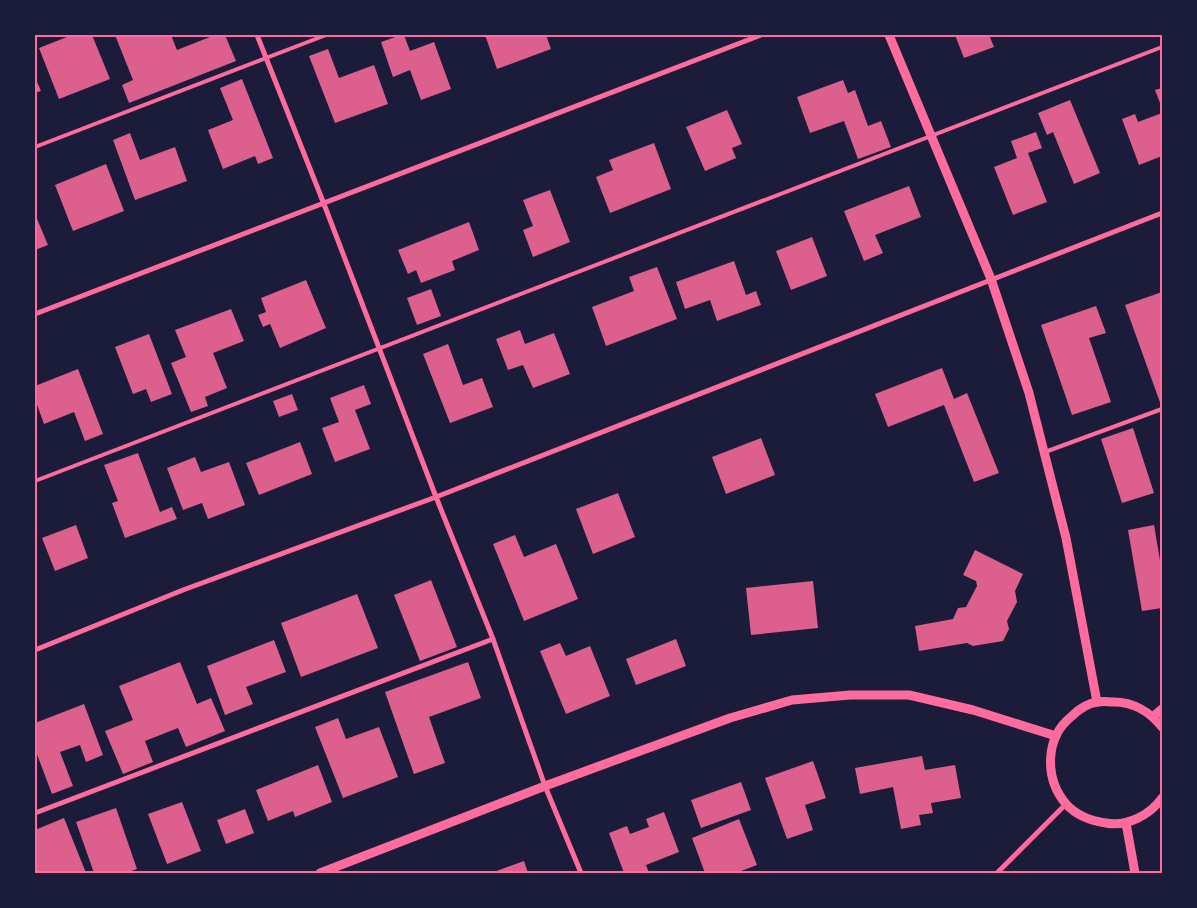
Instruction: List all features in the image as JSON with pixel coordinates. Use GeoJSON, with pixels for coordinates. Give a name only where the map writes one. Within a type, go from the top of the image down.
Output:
{"type":"FeatureCollection","features":[{"type":"Feature","properties":{"kind":"street"},"geometry":{"type":"LineString","coordinates":[[257,35],[493,639],[545,786],[581,873]]}},
{"type":"Feature","properties":{"kind":"street"},"geometry":{"type":"LineString","coordinates":[[35,314],[761,35]]}},
{"type":"Feature","properties":{"kind":"street"},"geometry":{"type":"LineString","coordinates":[[889,35],[991,279],[1029,393],[1066,538],[1097,702]]}},
{"type":"Feature","properties":{"kind":"street"},"geometry":{"type":"LineString","coordinates":[[35,650],[183,590],[436,497],[1162,213]]}},
{"type":"Feature","properties":{"kind":"street"},"geometry":{"type":"LineString","coordinates":[[35,813],[493,639]]}},
{"type":"Feature","properties":{"kind":"street"},"geometry":{"type":"LineString","coordinates":[[320,873],[545,786],[730,718],[792,700],[850,695],[909,695],[973,710],[1056,736]]}},
{"type":"Feature","properties":{"kind":"street"},"geometry":{"type":"LineString","coordinates":[[1162,727],[1154,716],[1126,702],[1097,702],[1080,709],[1066,720],[1056,736],[1051,750],[1050,764],[1052,779],[1066,804],[1079,814],[1094,821],[1110,824],[1126,823],[1139,818],[1151,810],[1162,798]]}},
{"type":"Feature","properties":{"kind":"street"},"geometry":{"type":"LineString","coordinates":[[1154,716],[1162,709]]}},
{"type":"Feature","properties":{"kind":"street"},"geometry":{"type":"LineString","coordinates":[[997,873],[1066,804]]}},
{"type":"Feature","properties":{"kind":"street"},"geometry":{"type":"LineString","coordinates":[[1126,823],[1135,873]]}},
{"type":"Feature","properties":{"kind":"lane"},"geometry":{"type":"LineString","coordinates":[[35,147],[326,35]]}},
{"type":"Feature","properties":{"kind":"lane"},"geometry":{"type":"LineString","coordinates":[[35,481],[1162,47]]}},
{"type":"Feature","properties":{"kind":"lane"},"geometry":{"type":"LineString","coordinates":[[1044,452],[1162,409]]}},
{"type":"Feature","properties":{"kind":"building"},"geometry":{"type":"Polygon","coordinates":[[[72,35],[92,35],[110,79],[59,99],[39,48],[72,35]]]}},
{"type":"Feature","properties":{"kind":"building"},"geometry":{"type":"Polygon","coordinates":[[[115,35],[171,35],[177,50],[215,35],[225,35],[236,61],[129,103],[122,85],[133,80],[115,35]]]}},
{"type":"Feature","properties":{"kind":"building"},"geometry":{"type":"Polygon","coordinates":[[[404,35],[410,51],[434,42],[451,89],[421,100],[410,70],[393,77],[381,42],[404,35]]]}},
{"type":"Feature","properties":{"kind":"building"},"geometry":{"type":"Polygon","coordinates":[[[485,35],[546,35],[551,49],[497,69],[485,35]]]}},
{"type":"Feature","properties":{"kind":"building"},"geometry":{"type":"Polygon","coordinates":[[[955,35],[989,35],[994,47],[964,58],[955,35]]]}},
{"type":"Feature","properties":{"kind":"building"},"geometry":{"type":"Polygon","coordinates":[[[328,49],[339,78],[374,65],[388,104],[335,123],[309,56],[328,49]]]}},
{"type":"Feature","properties":{"kind":"building"},"geometry":{"type":"Polygon","coordinates":[[[35,77],[41,91],[35,93],[35,77]]]}},
{"type":"Feature","properties":{"kind":"building"},"geometry":{"type":"Polygon","coordinates":[[[242,79],[273,158],[258,164],[255,156],[223,169],[208,130],[233,120],[220,88],[242,79]]]}},
{"type":"Feature","properties":{"kind":"building"},"geometry":{"type":"Polygon","coordinates":[[[843,80],[848,93],[855,90],[868,126],[881,121],[891,147],[858,159],[844,121],[810,133],[797,97],[843,80]]]}},
{"type":"Feature","properties":{"kind":"building"},"geometry":{"type":"Polygon","coordinates":[[[1162,88],[1162,108],[1155,90],[1162,88]]]}},
{"type":"Feature","properties":{"kind":"building"},"geometry":{"type":"Polygon","coordinates":[[[1070,100],[1100,173],[1074,184],[1053,132],[1047,135],[1038,113],[1070,100]]]}},
{"type":"Feature","properties":{"kind":"building"},"geometry":{"type":"Polygon","coordinates":[[[727,110],[742,144],[732,148],[736,158],[705,171],[686,127],[727,110]]]}},
{"type":"Feature","properties":{"kind":"building"},"geometry":{"type":"Polygon","coordinates":[[[1162,113],[1162,156],[1139,165],[1122,119],[1135,114],[1138,122],[1162,113]]]}},
{"type":"Feature","properties":{"kind":"building"},"geometry":{"type":"Polygon","coordinates":[[[1036,132],[1042,148],[1028,153],[1047,202],[1013,215],[994,167],[1017,158],[1011,141],[1036,132]]]}},
{"type":"Feature","properties":{"kind":"building"},"geometry":{"type":"Polygon","coordinates":[[[130,133],[140,160],[175,147],[187,181],[135,200],[113,140],[130,133]]]}},
{"type":"Feature","properties":{"kind":"building"},"geometry":{"type":"Polygon","coordinates":[[[654,143],[671,189],[610,213],[596,177],[613,170],[609,160],[654,143]]]}},
{"type":"Feature","properties":{"kind":"building"},"geometry":{"type":"Polygon","coordinates":[[[106,164],[124,211],[73,231],[55,185],[106,164]]]}},
{"type":"Feature","properties":{"kind":"building"},"geometry":{"type":"Polygon","coordinates":[[[909,186],[921,217],[875,235],[883,253],[864,261],[844,211],[909,186]]]}},
{"type":"Feature","properties":{"kind":"building"},"geometry":{"type":"Polygon","coordinates":[[[550,190],[570,242],[533,257],[523,230],[533,226],[523,200],[550,190]]]}},
{"type":"Feature","properties":{"kind":"building"},"geometry":{"type":"Polygon","coordinates":[[[35,214],[48,245],[35,250],[35,214]]]}},
{"type":"Feature","properties":{"kind":"building"},"geometry":{"type":"Polygon","coordinates":[[[469,222],[479,250],[452,261],[455,270],[421,283],[416,270],[408,274],[398,250],[469,222]]]}},
{"type":"Feature","properties":{"kind":"building"},"geometry":{"type":"Polygon","coordinates":[[[812,237],[827,276],[791,290],[776,251],[812,237]]]}},
{"type":"Feature","properties":{"kind":"building"},"geometry":{"type":"Polygon","coordinates":[[[734,261],[746,295],[756,291],[761,305],[717,321],[710,300],[685,309],[676,282],[734,261]]]}},
{"type":"Feature","properties":{"kind":"building"},"geometry":{"type":"Polygon","coordinates":[[[657,267],[677,319],[606,346],[592,307],[634,291],[629,277],[657,267]]]}},
{"type":"Feature","properties":{"kind":"building"},"geometry":{"type":"Polygon","coordinates":[[[306,280],[326,328],[280,348],[270,324],[263,327],[258,315],[266,312],[261,298],[306,280]]]}},
{"type":"Feature","properties":{"kind":"building"},"geometry":{"type":"Polygon","coordinates":[[[431,289],[441,316],[417,325],[407,298],[431,289]]]}},
{"type":"Feature","properties":{"kind":"building"},"geometry":{"type":"Polygon","coordinates":[[[1162,292],[1162,408],[1125,305],[1162,292]]]}},
{"type":"Feature","properties":{"kind":"building"},"geometry":{"type":"Polygon","coordinates":[[[1096,306],[1106,333],[1089,338],[1111,402],[1072,415],[1041,325],[1096,306]]]}},
{"type":"Feature","properties":{"kind":"building"},"geometry":{"type":"Polygon","coordinates":[[[231,309],[244,341],[213,353],[227,388],[205,397],[208,406],[191,412],[171,363],[186,357],[175,330],[231,309]]]}},
{"type":"Feature","properties":{"kind":"building"},"geometry":{"type":"Polygon","coordinates":[[[520,330],[525,344],[554,333],[570,374],[533,388],[523,365],[508,370],[496,339],[520,330]]]}},
{"type":"Feature","properties":{"kind":"building"},"geometry":{"type":"Polygon","coordinates":[[[149,334],[172,394],[151,402],[146,389],[133,394],[115,347],[149,334]]]}},
{"type":"Feature","properties":{"kind":"building"},"geometry":{"type":"Polygon","coordinates":[[[448,344],[463,385],[482,378],[493,407],[450,423],[423,354],[448,344]]]}},
{"type":"Feature","properties":{"kind":"building"},"geometry":{"type":"Polygon","coordinates":[[[942,368],[954,399],[967,393],[999,473],[974,482],[944,405],[888,427],[875,394],[942,368]]]}},
{"type":"Feature","properties":{"kind":"building"},"geometry":{"type":"Polygon","coordinates":[[[78,369],[103,434],[85,441],[74,412],[44,424],[35,399],[35,386],[78,369]]]}},
{"type":"Feature","properties":{"kind":"building"},"geometry":{"type":"Polygon","coordinates":[[[364,385],[371,404],[355,410],[370,449],[335,462],[322,428],[339,422],[330,398],[364,385]]]}},
{"type":"Feature","properties":{"kind":"building"},"geometry":{"type":"Polygon","coordinates":[[[292,394],[298,410],[279,417],[273,401],[292,394]]]}},
{"type":"Feature","properties":{"kind":"building"},"geometry":{"type":"Polygon","coordinates":[[[1133,428],[1154,493],[1122,503],[1101,439],[1133,428]]]}},
{"type":"Feature","properties":{"kind":"building"},"geometry":{"type":"Polygon","coordinates":[[[761,438],[775,475],[726,494],[712,457],[761,438]]]}},
{"type":"Feature","properties":{"kind":"building"},"geometry":{"type":"Polygon","coordinates":[[[300,442],[312,474],[259,495],[246,463],[300,442]]]}},
{"type":"Feature","properties":{"kind":"building"},"geometry":{"type":"Polygon","coordinates":[[[138,453],[160,512],[172,507],[177,519],[125,538],[112,503],[118,501],[104,465],[138,453]]]}},
{"type":"Feature","properties":{"kind":"building"},"geometry":{"type":"Polygon","coordinates":[[[195,457],[201,472],[229,462],[245,505],[208,519],[202,503],[183,510],[167,468],[195,457]]]}},
{"type":"Feature","properties":{"kind":"building"},"geometry":{"type":"Polygon","coordinates":[[[618,493],[635,537],[593,554],[576,509],[618,493]]]}},
{"type":"Feature","properties":{"kind":"building"},"geometry":{"type":"Polygon","coordinates":[[[76,525],[88,558],[55,571],[42,538],[76,525]]]}},
{"type":"Feature","properties":{"kind":"building"},"geometry":{"type":"Polygon","coordinates":[[[1154,525],[1162,572],[1162,608],[1142,611],[1128,530],[1154,525]]]}},
{"type":"Feature","properties":{"kind":"building"},"geometry":{"type":"Polygon","coordinates":[[[515,535],[524,557],[556,544],[578,599],[524,621],[493,544],[515,535]]]}},
{"type":"Feature","properties":{"kind":"building"},"geometry":{"type":"Polygon","coordinates":[[[975,550],[1023,574],[1015,591],[1017,602],[1007,621],[1009,629],[1003,641],[973,646],[967,643],[919,651],[915,626],[953,619],[958,608],[966,607],[977,586],[976,581],[963,575],[975,550]]]}},
{"type":"Feature","properties":{"kind":"building"},"geometry":{"type":"Polygon","coordinates":[[[431,580],[457,647],[420,661],[394,595],[431,580]]]}},
{"type":"Feature","properties":{"kind":"building"},"geometry":{"type":"Polygon","coordinates":[[[813,581],[818,628],[751,635],[746,588],[813,581]]]}},
{"type":"Feature","properties":{"kind":"building"},"geometry":{"type":"Polygon","coordinates":[[[357,594],[378,648],[301,677],[281,623],[357,594]]]}},
{"type":"Feature","properties":{"kind":"building"},"geometry":{"type":"Polygon","coordinates":[[[676,639],[686,666],[636,685],[626,659],[676,639]]]}},
{"type":"Feature","properties":{"kind":"building"},"geometry":{"type":"Polygon","coordinates":[[[274,640],[286,672],[246,687],[253,704],[225,715],[207,666],[274,640]]]}},
{"type":"Feature","properties":{"kind":"building"},"geometry":{"type":"Polygon","coordinates":[[[560,643],[566,656],[590,646],[610,696],[566,714],[540,651],[560,643]]]}},
{"type":"Feature","properties":{"kind":"building"},"geometry":{"type":"Polygon","coordinates":[[[180,662],[197,704],[211,698],[225,731],[186,747],[178,728],[145,741],[153,762],[123,774],[105,731],[133,720],[119,686],[180,662]]]}},
{"type":"Feature","properties":{"kind":"building"},"geometry":{"type":"Polygon","coordinates":[[[468,662],[481,698],[429,717],[445,763],[414,774],[385,692],[468,662]]]}},
{"type":"Feature","properties":{"kind":"building"},"geometry":{"type":"Polygon","coordinates":[[[84,704],[103,755],[86,762],[80,745],[60,752],[73,786],[52,794],[35,749],[35,723],[84,704]]]}},
{"type":"Feature","properties":{"kind":"building"},"geometry":{"type":"Polygon","coordinates":[[[338,718],[346,739],[379,727],[398,777],[343,798],[315,727],[338,718]]]}},
{"type":"Feature","properties":{"kind":"building"},"geometry":{"type":"Polygon","coordinates":[[[922,756],[925,770],[955,765],[961,798],[931,803],[933,813],[919,815],[921,825],[901,829],[893,787],[860,794],[855,768],[922,756]]]}},
{"type":"Feature","properties":{"kind":"building"},"geometry":{"type":"Polygon","coordinates":[[[813,761],[826,798],[805,805],[813,830],[787,839],[765,778],[813,761]]]}},
{"type":"Feature","properties":{"kind":"building"},"geometry":{"type":"Polygon","coordinates":[[[318,765],[332,802],[295,817],[293,811],[268,821],[256,790],[318,765]]]}},
{"type":"Feature","properties":{"kind":"building"},"geometry":{"type":"Polygon","coordinates":[[[741,782],[751,810],[701,828],[691,800],[741,782]]]}},
{"type":"Feature","properties":{"kind":"building"},"geometry":{"type":"Polygon","coordinates":[[[182,802],[201,851],[167,864],[148,814],[182,802]]]}},
{"type":"Feature","properties":{"kind":"building"},"geometry":{"type":"Polygon","coordinates":[[[116,808],[137,869],[126,873],[94,873],[76,822],[116,808]]]}},
{"type":"Feature","properties":{"kind":"building"},"geometry":{"type":"Polygon","coordinates":[[[245,809],[254,833],[226,844],[217,820],[245,809]]]}},
{"type":"Feature","properties":{"kind":"building"},"geometry":{"type":"Polygon","coordinates":[[[664,812],[679,852],[646,865],[649,873],[624,873],[609,833],[627,826],[630,834],[649,827],[646,819],[664,812]]]}},
{"type":"Feature","properties":{"kind":"building"},"geometry":{"type":"Polygon","coordinates":[[[64,818],[86,873],[35,873],[35,830],[64,818]]]}},
{"type":"Feature","properties":{"kind":"building"},"geometry":{"type":"Polygon","coordinates":[[[739,819],[757,865],[736,873],[705,873],[692,838],[739,819]]]}},
{"type":"Feature","properties":{"kind":"building"},"geometry":{"type":"Polygon","coordinates":[[[524,861],[528,873],[491,873],[524,861]]]}}]}
